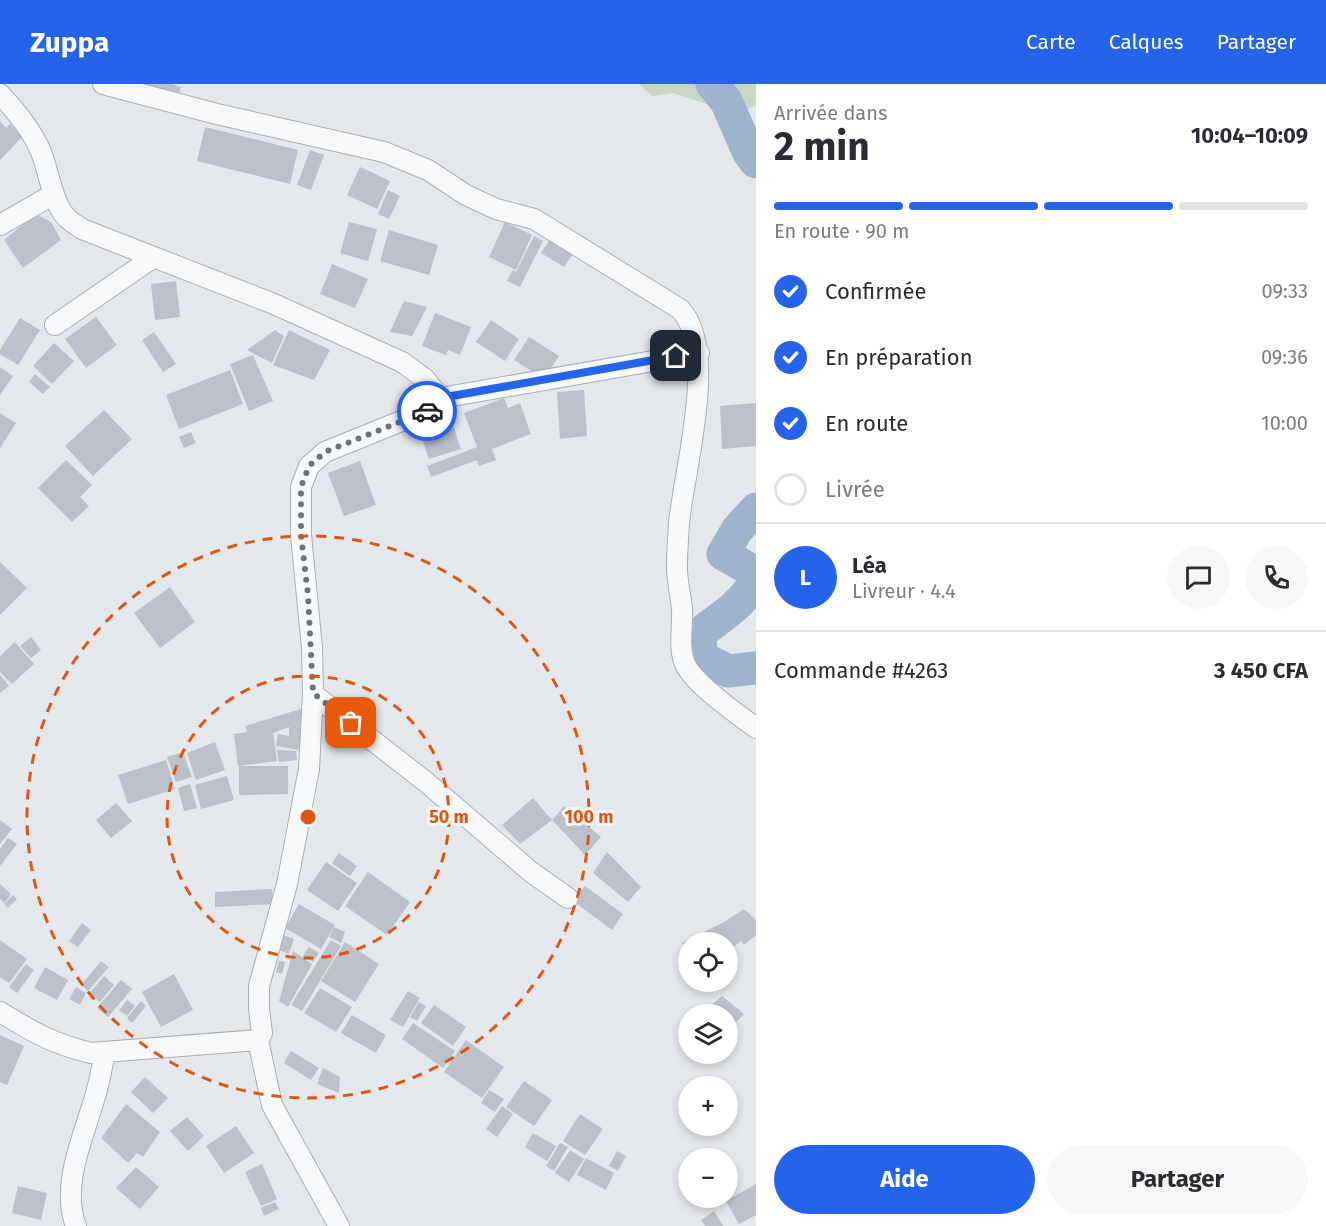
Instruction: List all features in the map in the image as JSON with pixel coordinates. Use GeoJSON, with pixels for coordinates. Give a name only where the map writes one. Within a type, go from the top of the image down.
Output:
{"type":"FeatureCollection","features":[{"type":"Feature","properties":{"kind":"street"},"geometry":{"type":"LineString","coordinates":[[103,84],[217,114],[384,152],[428,170],[466,195],[496,209],[534,219],[664,298],[689,318],[699,352],[695,422],[679,524],[677,570],[682,609],[682,653],[685,665],[693,677],[756,728]]}},
{"type":"Feature","properties":{"kind":"street"},"geometry":{"type":"LineString","coordinates":[[0,94],[29,129],[41,152],[54,194],[65,216],[82,229],[274,304],[402,362],[425,379],[434,389],[435,399],[426,411],[325,452],[309,466],[301,487],[301,535],[309,606],[313,693],[309,769],[287,884],[259,986],[262,1033],[258,1040],[272,1105],[339,1226]]}},
{"type":"Feature","properties":{"kind":"street"},"geometry":{"type":"LineString","coordinates":[[0,225],[54,194]]}},
{"type":"Feature","properties":{"kind":"street"},"geometry":{"type":"LineString","coordinates":[[55,326],[154,257]]}},
{"type":"Feature","properties":{"kind":"street"},"geometry":{"type":"LineString","coordinates":[[435,399],[699,352]]}},
{"type":"Feature","properties":{"kind":"street"},"geometry":{"type":"LineString","coordinates":[[313,693],[426,782],[531,872],[568,898]]}},
{"type":"Feature","properties":{"kind":"street"},"geometry":{"type":"LineString","coordinates":[[0,1012],[45,1039],[68,1048],[91,1053],[258,1040]]}},
{"type":"Feature","properties":{"kind":"street"},"geometry":{"type":"LineString","coordinates":[[76,1226],[70,1209],[72,1177],[97,1090],[105,1052]]}},
{"type":"Feature","properties":{"kind":"green space"},"geometry":{"type":"Polygon","coordinates":[[[639,84],[756,84],[756,106],[734,113],[673,93],[652,96],[639,84]]]}},
{"type":"Feature","properties":{"kind":"building"},"geometry":{"type":"Polygon","coordinates":[[[139,84],[172,84],[181,87],[178,97],[139,84]]]}},
{"type":"Feature","properties":{"kind":"building"},"geometry":{"type":"Polygon","coordinates":[[[0,121],[6,128],[10,124],[22,137],[0,160],[0,121]]]}},
{"type":"Feature","properties":{"kind":"building"},"geometry":{"type":"Polygon","coordinates":[[[205,127],[298,150],[290,184],[197,161],[205,127]]]}},
{"type":"Feature","properties":{"kind":"building"},"geometry":{"type":"Polygon","coordinates":[[[310,150],[324,155],[311,190],[297,185],[310,150]]]}},
{"type":"Feature","properties":{"kind":"building"},"geometry":{"type":"Polygon","coordinates":[[[360,167],[390,181],[377,209],[347,195],[360,167]]]}},
{"type":"Feature","properties":{"kind":"building"},"geometry":{"type":"Polygon","coordinates":[[[388,190],[400,196],[389,219],[378,214],[388,190]]]}},
{"type":"Feature","properties":{"kind":"building"},"geometry":{"type":"Polygon","coordinates":[[[36,214],[51,222],[61,240],[23,268],[4,240],[36,214]]]}},
{"type":"Feature","properties":{"kind":"building"},"geometry":{"type":"Polygon","coordinates":[[[349,222],[377,229],[368,261],[340,253],[349,222]]]}},
{"type":"Feature","properties":{"kind":"building"},"geometry":{"type":"Polygon","coordinates":[[[505,222],[532,235],[516,270],[489,257],[505,222]]]}},
{"type":"Feature","properties":{"kind":"building"},"geometry":{"type":"Polygon","coordinates":[[[389,230],[438,245],[429,275],[380,261],[389,230]]]}},
{"type":"Feature","properties":{"kind":"building"},"geometry":{"type":"Polygon","coordinates":[[[534,236],[543,241],[520,287],[507,281],[513,270],[516,272],[534,236]]]}},
{"type":"Feature","properties":{"kind":"building"},"geometry":{"type":"Polygon","coordinates":[[[549,241],[572,255],[564,267],[541,253],[549,241]]]}},
{"type":"Feature","properties":{"kind":"building"},"geometry":{"type":"Polygon","coordinates":[[[332,264],[368,279],[355,308],[320,294],[332,264]]]}},
{"type":"Feature","properties":{"kind":"building"},"geometry":{"type":"Polygon","coordinates":[[[176,281],[180,317],[155,320],[151,284],[176,281]]]}},
{"type":"Feature","properties":{"kind":"building"},"geometry":{"type":"Polygon","coordinates":[[[404,301],[427,307],[412,336],[390,332],[404,301]]]}},
{"type":"Feature","properties":{"kind":"building"},"geometry":{"type":"Polygon","coordinates":[[[435,313],[471,327],[460,355],[448,350],[446,355],[422,346],[435,313]]]}},
{"type":"Feature","properties":{"kind":"building"},"geometry":{"type":"Polygon","coordinates":[[[96,317],[117,345],[86,368],[65,339],[96,317]]]}},
{"type":"Feature","properties":{"kind":"building"},"geometry":{"type":"Polygon","coordinates":[[[20,318],[40,330],[18,365],[0,354],[0,350],[20,318]]]}},
{"type":"Feature","properties":{"kind":"building"},"geometry":{"type":"Polygon","coordinates":[[[491,320],[519,339],[505,361],[476,342],[491,320]]]}},
{"type":"Feature","properties":{"kind":"building"},"geometry":{"type":"Polygon","coordinates":[[[275,330],[284,336],[272,363],[247,350],[275,330]]]}},
{"type":"Feature","properties":{"kind":"building"},"geometry":{"type":"Polygon","coordinates":[[[289,330],[330,350],[314,380],[273,365],[289,330]]]}},
{"type":"Feature","properties":{"kind":"building"},"geometry":{"type":"Polygon","coordinates":[[[154,332],[176,364],[163,372],[142,340],[154,332]]]}},
{"type":"Feature","properties":{"kind":"building"},"geometry":{"type":"Polygon","coordinates":[[[529,337],[559,356],[544,379],[514,360],[529,337]]]}},
{"type":"Feature","properties":{"kind":"building"},"geometry":{"type":"Polygon","coordinates":[[[54,343],[74,361],[52,384],[33,366],[54,343]]]}},
{"type":"Feature","properties":{"kind":"building"},"geometry":{"type":"Polygon","coordinates":[[[253,355],[273,401],[249,411],[230,364],[253,355]]]}},
{"type":"Feature","properties":{"kind":"building"},"geometry":{"type":"Polygon","coordinates":[[[0,367],[13,376],[0,395],[0,367]]]}},
{"type":"Feature","properties":{"kind":"building"},"geometry":{"type":"Polygon","coordinates":[[[230,370],[243,404],[179,429],[166,395],[230,370]]]}},
{"type":"Feature","properties":{"kind":"building"},"geometry":{"type":"Polygon","coordinates":[[[35,374],[50,387],[43,394],[29,382],[35,374]]]}},
{"type":"Feature","properties":{"kind":"building"},"geometry":{"type":"Polygon","coordinates":[[[584,390],[587,436],[560,439],[557,392],[584,390]]]}},
{"type":"Feature","properties":{"kind":"building"},"geometry":{"type":"Polygon","coordinates":[[[504,398],[508,408],[520,403],[531,434],[492,449],[496,460],[479,466],[477,460],[431,477],[427,466],[477,447],[464,413],[504,398]]]}},
{"type":"Feature","properties":{"kind":"building"},"geometry":{"type":"Polygon","coordinates":[[[756,403],[756,446],[722,449],[720,406],[756,403]]]}},
{"type":"Feature","properties":{"kind":"building"},"geometry":{"type":"Polygon","coordinates":[[[104,410],[132,439],[93,476],[65,446],[104,410]]]}},
{"type":"Feature","properties":{"kind":"building"},"geometry":{"type":"Polygon","coordinates":[[[0,413],[16,423],[0,448],[0,413]]]}},
{"type":"Feature","properties":{"kind":"building"},"geometry":{"type":"Polygon","coordinates":[[[452,422],[461,449],[429,459],[420,433],[452,422]]]}},
{"type":"Feature","properties":{"kind":"building"},"geometry":{"type":"Polygon","coordinates":[[[191,432],[196,443],[184,448],[179,437],[191,432]]]}},
{"type":"Feature","properties":{"kind":"building"},"geometry":{"type":"Polygon","coordinates":[[[66,460],[92,485],[80,497],[89,506],[72,522],[38,488],[66,460]]]}},
{"type":"Feature","properties":{"kind":"building"},"geometry":{"type":"Polygon","coordinates":[[[360,461],[376,505],[344,516],[328,473],[360,461]]]}},
{"type":"Feature","properties":{"kind":"building"},"geometry":{"type":"Polygon","coordinates":[[[0,562],[27,588],[0,615],[0,562]]]}},
{"type":"Feature","properties":{"kind":"building"},"geometry":{"type":"Polygon","coordinates":[[[170,587],[195,622],[160,648],[134,613],[170,587]]]}},
{"type":"Feature","properties":{"kind":"building"},"geometry":{"type":"Polygon","coordinates":[[[31,637],[41,650],[31,658],[20,646],[31,637]]]}},
{"type":"Feature","properties":{"kind":"building"},"geometry":{"type":"Polygon","coordinates":[[[15,642],[34,664],[12,684],[0,672],[0,656],[15,642]]]}},
{"type":"Feature","properties":{"kind":"building"},"geometry":{"type":"Polygon","coordinates":[[[0,675],[9,686],[0,693],[0,675]]]}},
{"type":"Feature","properties":{"kind":"building"},"geometry":{"type":"Polygon","coordinates":[[[304,708],[300,750],[276,746],[278,734],[289,736],[289,727],[273,733],[277,761],[238,766],[234,734],[247,732],[245,726],[304,708]]]}},
{"type":"Feature","properties":{"kind":"building"},"geometry":{"type":"Polygon","coordinates":[[[215,742],[225,770],[196,780],[187,753],[215,742]]]}},
{"type":"Feature","properties":{"kind":"building"},"geometry":{"type":"Polygon","coordinates":[[[277,750],[296,751],[297,760],[279,762],[277,750]]]}},
{"type":"Feature","properties":{"kind":"building"},"geometry":{"type":"Polygon","coordinates":[[[183,752],[192,777],[176,782],[167,757],[183,752]]]}},
{"type":"Feature","properties":{"kind":"building"},"geometry":{"type":"Polygon","coordinates":[[[166,760],[175,789],[128,804],[118,775],[166,760]]]}},
{"type":"Feature","properties":{"kind":"building"},"geometry":{"type":"Polygon","coordinates":[[[239,766],[288,766],[288,794],[239,795],[239,766]]]}},
{"type":"Feature","properties":{"kind":"building"},"geometry":{"type":"Polygon","coordinates":[[[227,776],[234,800],[201,809],[195,785],[227,776]]]}},
{"type":"Feature","properties":{"kind":"building"},"geometry":{"type":"Polygon","coordinates":[[[190,784],[197,808],[184,811],[178,788],[190,784]]]}},
{"type":"Feature","properties":{"kind":"building"},"geometry":{"type":"Polygon","coordinates":[[[533,798],[552,820],[520,844],[502,825],[533,798]]]}},
{"type":"Feature","properties":{"kind":"building"},"geometry":{"type":"Polygon","coordinates":[[[116,803],[132,821],[111,838],[96,820],[116,803]]]}},
{"type":"Feature","properties":{"kind":"building"},"geometry":{"type":"Polygon","coordinates":[[[564,806],[601,837],[585,855],[552,820],[564,806]]]}},
{"type":"Feature","properties":{"kind":"building"},"geometry":{"type":"Polygon","coordinates":[[[0,820],[12,829],[0,844],[0,820]]]}},
{"type":"Feature","properties":{"kind":"building"},"geometry":{"type":"Polygon","coordinates":[[[8,838],[17,844],[0,866],[0,849],[8,838]]]}},
{"type":"Feature","properties":{"kind":"building"},"geometry":{"type":"Polygon","coordinates":[[[607,852],[641,887],[628,902],[593,873],[607,852]]]}},
{"type":"Feature","properties":{"kind":"building"},"geometry":{"type":"Polygon","coordinates":[[[339,853],[357,866],[350,876],[332,863],[339,853]]]}},
{"type":"Feature","properties":{"kind":"building"},"geometry":{"type":"Polygon","coordinates":[[[326,862],[357,883],[338,911],[307,890],[326,862]]]}},
{"type":"Feature","properties":{"kind":"building"},"geometry":{"type":"Polygon","coordinates":[[[368,872],[410,902],[387,935],[345,906],[368,872]]]}},
{"type":"Feature","properties":{"kind":"building"},"geometry":{"type":"Polygon","coordinates":[[[0,884],[11,894],[4,903],[0,899],[0,884]]]}},
{"type":"Feature","properties":{"kind":"building"},"geometry":{"type":"Polygon","coordinates":[[[585,886],[623,914],[612,930],[573,901],[585,886]]]}},
{"type":"Feature","properties":{"kind":"building"},"geometry":{"type":"Polygon","coordinates":[[[272,889],[273,904],[215,907],[215,892],[272,889]]]}},
{"type":"Feature","properties":{"kind":"building"},"geometry":{"type":"Polygon","coordinates":[[[13,895],[17,899],[8,908],[4,904],[13,895]]]}},
{"type":"Feature","properties":{"kind":"building"},"geometry":{"type":"Polygon","coordinates":[[[299,904],[335,925],[321,949],[285,928],[299,904]]]}},
{"type":"Feature","properties":{"kind":"building"},"geometry":{"type":"Polygon","coordinates":[[[744,909],[756,920],[756,935],[744,945],[741,941],[738,943],[738,932],[704,932],[744,909]]]}},
{"type":"Feature","properties":{"kind":"building"},"geometry":{"type":"Polygon","coordinates":[[[82,923],[91,930],[78,947],[69,941],[82,923]]]}},
{"type":"Feature","properties":{"kind":"building"},"geometry":{"type":"Polygon","coordinates":[[[334,927],[345,932],[341,943],[329,937],[334,927]]]}},
{"type":"Feature","properties":{"kind":"building"},"geometry":{"type":"Polygon","coordinates":[[[283,935],[294,939],[289,954],[278,950],[283,935]]]}},
{"type":"Feature","properties":{"kind":"building"},"geometry":{"type":"Polygon","coordinates":[[[0,940],[27,959],[9,983],[0,977],[0,940]]]}},
{"type":"Feature","properties":{"kind":"building"},"geometry":{"type":"Polygon","coordinates":[[[331,940],[341,946],[302,1011],[291,1005],[331,940]]]}},
{"type":"Feature","properties":{"kind":"building"},"geometry":{"type":"Polygon","coordinates":[[[345,942],[379,964],[355,1002],[321,981],[345,942]]]}},
{"type":"Feature","properties":{"kind":"building"},"geometry":{"type":"Polygon","coordinates":[[[309,947],[319,953],[313,962],[303,956],[309,947]]]}},
{"type":"Feature","properties":{"kind":"building"},"geometry":{"type":"Polygon","coordinates":[[[293,951],[312,964],[288,1007],[279,1001],[293,951]]]}},
{"type":"Feature","properties":{"kind":"building"},"geometry":{"type":"Polygon","coordinates":[[[101,961],[109,967],[88,991],[81,985],[101,961]]]}},
{"type":"Feature","properties":{"kind":"building"},"geometry":{"type":"Polygon","coordinates":[[[279,961],[285,962],[282,974],[276,972],[279,961]]]}},
{"type":"Feature","properties":{"kind":"building"},"geometry":{"type":"Polygon","coordinates":[[[26,964],[34,970],[17,993],[9,987],[26,964]]]}},
{"type":"Feature","properties":{"kind":"building"},"geometry":{"type":"Polygon","coordinates":[[[45,967],[68,980],[57,1000],[34,988],[45,967]]]}},
{"type":"Feature","properties":{"kind":"building"},"geometry":{"type":"Polygon","coordinates":[[[174,974],[193,1010],[161,1027],[142,992],[174,974]]]}},
{"type":"Feature","properties":{"kind":"building"},"geometry":{"type":"Polygon","coordinates":[[[104,976],[114,985],[100,1002],[90,993],[104,976]]]}},
{"type":"Feature","properties":{"kind":"building"},"geometry":{"type":"Polygon","coordinates":[[[121,980],[132,989],[108,1017],[97,1008],[121,980]]]}},
{"type":"Feature","properties":{"kind":"building"},"geometry":{"type":"Polygon","coordinates":[[[76,987],[86,993],[80,1005],[69,999],[76,987]]]}},
{"type":"Feature","properties":{"kind":"building"},"geometry":{"type":"Polygon","coordinates":[[[320,988],[352,1007],[336,1032],[304,1013],[320,988]]]}},
{"type":"Feature","properties":{"kind":"building"},"geometry":{"type":"Polygon","coordinates":[[[408,991],[420,998],[403,1027],[390,1020],[408,991]]]}},
{"type":"Feature","properties":{"kind":"building"},"geometry":{"type":"Polygon","coordinates":[[[722,996],[732,1004],[712,1004],[722,996]]]}},
{"type":"Feature","properties":{"kind":"building"},"geometry":{"type":"Polygon","coordinates":[[[127,1000],[135,1006],[127,1016],[119,1010],[127,1000]]]}},
{"type":"Feature","properties":{"kind":"building"},"geometry":{"type":"Polygon","coordinates":[[[141,1001],[146,1006],[132,1023],[127,1018],[141,1001]]]}},
{"type":"Feature","properties":{"kind":"building"},"geometry":{"type":"Polygon","coordinates":[[[419,1002],[426,1006],[417,1021],[410,1017],[419,1002]]]}},
{"type":"Feature","properties":{"kind":"building"},"geometry":{"type":"Polygon","coordinates":[[[434,1005],[466,1027],[453,1046],[421,1023],[434,1005]]]}},
{"type":"Feature","properties":{"kind":"building"},"geometry":{"type":"Polygon","coordinates":[[[738,1009],[744,1014],[738,1020],[738,1009]]]}},
{"type":"Feature","properties":{"kind":"building"},"geometry":{"type":"Polygon","coordinates":[[[352,1015],[386,1035],[376,1053],[341,1033],[352,1015]]]}},
{"type":"Feature","properties":{"kind":"building"},"geometry":{"type":"Polygon","coordinates":[[[413,1023],[455,1051],[443,1068],[402,1039],[413,1023]]]}},
{"type":"Feature","properties":{"kind":"building"},"geometry":{"type":"Polygon","coordinates":[[[0,1035],[24,1046],[7,1085],[0,1082],[0,1035]]]}},
{"type":"Feature","properties":{"kind":"building"},"geometry":{"type":"Polygon","coordinates":[[[466,1040],[504,1067],[482,1098],[444,1072],[466,1040]]]}},
{"type":"Feature","properties":{"kind":"building"},"geometry":{"type":"Polygon","coordinates":[[[291,1051],[319,1068],[311,1080],[284,1063],[291,1051]]]}},
{"type":"Feature","properties":{"kind":"building"},"geometry":{"type":"Polygon","coordinates":[[[323,1068],[340,1077],[339,1093],[317,1084],[323,1068]]]}},
{"type":"Feature","properties":{"kind":"building"},"geometry":{"type":"Polygon","coordinates":[[[145,1077],[168,1098],[153,1113],[131,1092],[145,1077]]]}},
{"type":"Feature","properties":{"kind":"building"},"geometry":{"type":"Polygon","coordinates":[[[524,1081],[552,1100],[534,1126],[506,1107],[524,1081]]]}},
{"type":"Feature","properties":{"kind":"building"},"geometry":{"type":"Polygon","coordinates":[[[489,1090],[504,1099],[495,1112],[481,1103],[489,1090]]]}},
{"type":"Feature","properties":{"kind":"building"},"geometry":{"type":"Polygon","coordinates":[[[126,1104],[160,1132],[143,1157],[137,1153],[128,1163],[101,1138],[126,1104]]]}},
{"type":"Feature","properties":{"kind":"building"},"geometry":{"type":"Polygon","coordinates":[[[502,1106],[513,1114],[497,1137],[486,1129],[502,1106]]]}},
{"type":"Feature","properties":{"kind":"building"},"geometry":{"type":"Polygon","coordinates":[[[580,1114],[603,1129],[585,1155],[563,1141],[580,1114]]]}},
{"type":"Feature","properties":{"kind":"building"},"geometry":{"type":"Polygon","coordinates":[[[187,1117],[204,1136],[188,1151],[170,1131],[187,1117]]]}},
{"type":"Feature","properties":{"kind":"building"},"geometry":{"type":"Polygon","coordinates":[[[236,1126],[254,1153],[224,1173],[206,1146],[236,1126]]]}},
{"type":"Feature","properties":{"kind":"building"},"geometry":{"type":"Polygon","coordinates":[[[533,1133],[556,1146],[547,1161],[525,1147],[533,1133]]]}},
{"type":"Feature","properties":{"kind":"building"},"geometry":{"type":"Polygon","coordinates":[[[560,1143],[568,1147],[554,1171],[546,1166],[560,1143]]]}},
{"type":"Feature","properties":{"kind":"building"},"geometry":{"type":"Polygon","coordinates":[[[570,1150],[584,1159],[569,1182],[555,1173],[570,1150]]]}},
{"type":"Feature","properties":{"kind":"building"},"geometry":{"type":"Polygon","coordinates":[[[617,1151],[626,1156],[618,1171],[609,1166],[617,1151]]]}},
{"type":"Feature","properties":{"kind":"building"},"geometry":{"type":"Polygon","coordinates":[[[586,1158],[614,1173],[606,1190],[577,1175],[586,1158]]]}},
{"type":"Feature","properties":{"kind":"building"},"geometry":{"type":"Polygon","coordinates":[[[262,1164],[277,1199],[261,1206],[245,1172],[262,1164]]]}},
{"type":"Feature","properties":{"kind":"building"},"geometry":{"type":"Polygon","coordinates":[[[136,1167],[159,1187],[140,1209],[116,1188],[136,1167]]]}},
{"type":"Feature","properties":{"kind":"building"},"geometry":{"type":"Polygon","coordinates":[[[756,1184],[756,1215],[739,1224],[730,1208],[738,1208],[738,1194],[756,1184]]]}},
{"type":"Feature","properties":{"kind":"building"},"geometry":{"type":"Polygon","coordinates":[[[18,1186],[47,1193],[41,1220],[12,1213],[18,1186]]]}},
{"type":"Feature","properties":{"kind":"building"},"geometry":{"type":"Polygon","coordinates":[[[275,1202],[279,1209],[264,1216],[261,1208],[275,1202]]]}},
{"type":"Feature","properties":{"kind":"building"},"geometry":{"type":"Polygon","coordinates":[[[714,1211],[723,1226],[705,1226],[701,1220],[714,1211]]]}},
{"type":"Feature","properties":{"kind":"waterway"},"geometry":{"type":"LineString","coordinates":[[712,84],[726,101],[749,153],[756,162]]}},
{"type":"Feature","properties":{"kind":"waterway"},"geometry":{"type":"LineString","coordinates":[[756,509],[737,530],[723,554],[756,573]]}},
{"type":"Feature","properties":{"kind":"waterway"},"geometry":{"type":"LineString","coordinates":[[756,581],[738,604],[700,633],[701,657],[728,671],[756,668]]}},
{"type":"Feature","properties":{"kind":"way so far"},"geometry":{"type":"LineString","coordinates":[[351,723],[313,693],[308,595],[301,535],[301,487],[309,466],[325,452],[427,411]]}},
{"type":"Feature","properties":{"kind":"route"},"geometry":{"type":"LineString","coordinates":[[427,411],[435,399],[676,356]]}}]}
